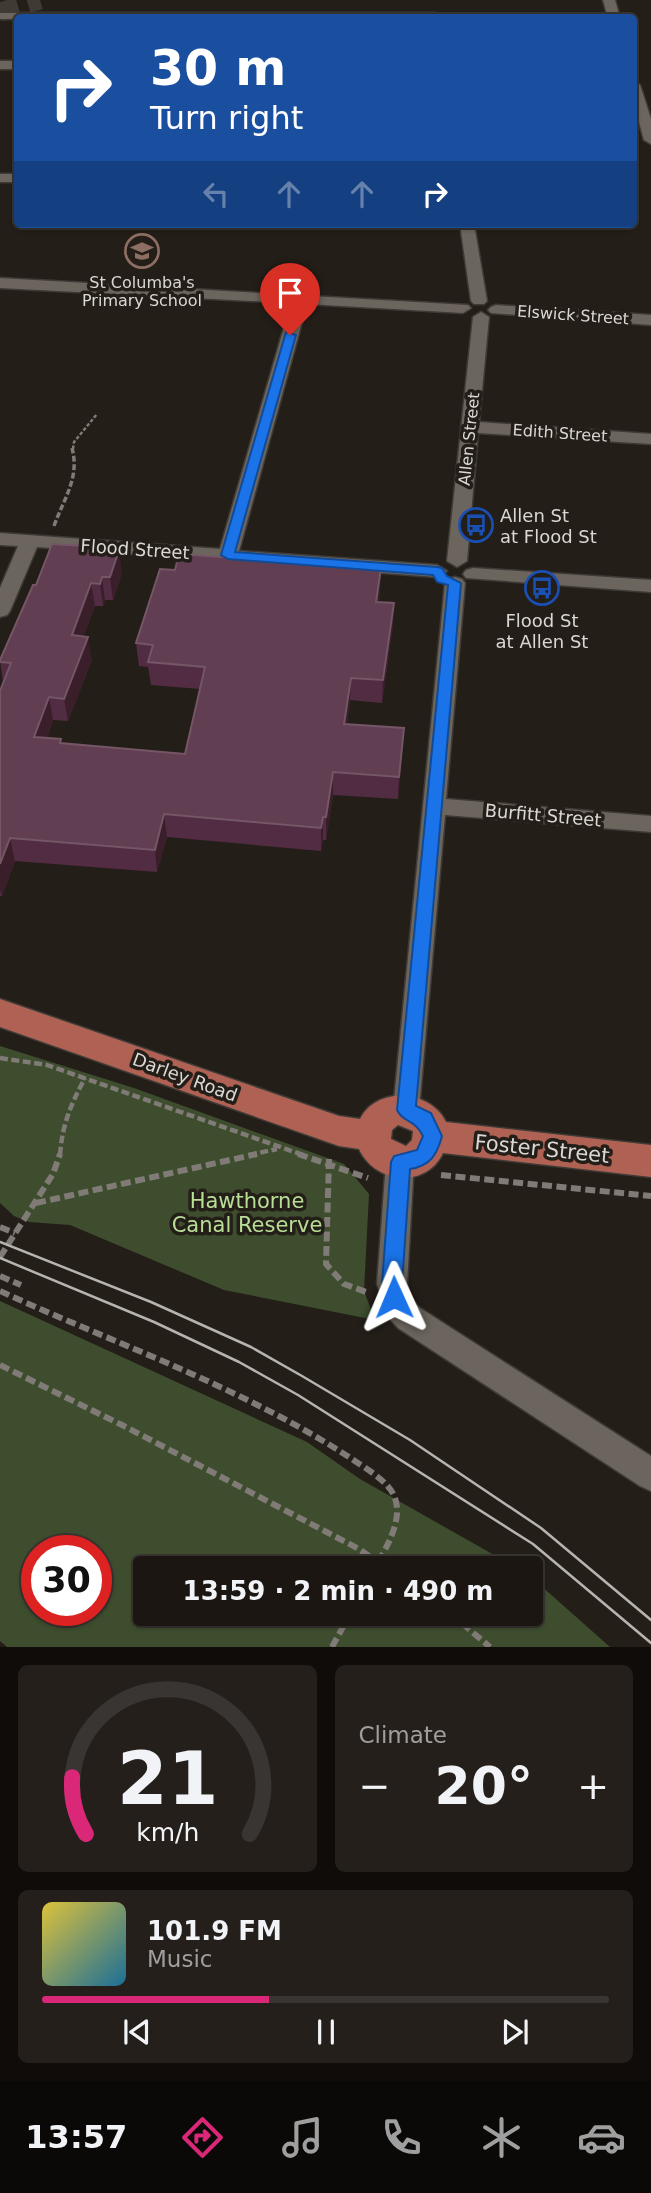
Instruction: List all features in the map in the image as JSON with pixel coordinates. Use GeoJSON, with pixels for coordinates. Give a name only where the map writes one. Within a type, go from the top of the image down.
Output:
{"type":"FeatureCollection","features":[{"type":"Feature","properties":{"kind":"main road","name":"Darley Road"},"geometry":{"type":"LineString","coordinates":[[0,1013],[313,1122],[373,1136]]}},
{"type":"Feature","properties":{"kind":"main road"},"geometry":{"type":"LineString","coordinates":[[406,1110],[425,1119],[433,1136],[423,1156],[400,1172],[393,1161],[378,1150],[373,1136],[377,1121],[383,1116],[389,1112],[406,1110]]}},
{"type":"Feature","properties":{"kind":"main road","name":"Foster Street"},"geometry":{"type":"LineString","coordinates":[[433,1136],[651,1161]]}},
{"type":"Feature","properties":{"kind":"street"},"geometry":{"type":"LineString","coordinates":[[637,94],[651,140]]}},
{"type":"Feature","properties":{"kind":"street","name":"Allen Street"},"geometry":{"type":"LineString","coordinates":[[406,1110],[455,572],[486,309],[468,228]]}},
{"type":"Feature","properties":{"kind":"street"},"geometry":{"type":"LineString","coordinates":[[2,288],[463,308],[470,316],[486,309]]}},
{"type":"Feature","properties":{"kind":"street"},"geometry":{"type":"LineString","coordinates":[[228,555],[300,300]]}},
{"type":"Feature","properties":{"kind":"street","name":"Elswick Street"},"geometry":{"type":"LineString","coordinates":[[486,309],[651,320]]}},
{"type":"Feature","properties":{"kind":"street","name":"Edith Street"},"geometry":{"type":"LineString","coordinates":[[470,427],[651,439]]}},
{"type":"Feature","properties":{"kind":"street","name":"Flood Street"},"geometry":{"type":"LineString","coordinates":[[0,539],[651,586]]}},
{"type":"Feature","properties":{"kind":"street"},"geometry":{"type":"LineString","coordinates":[[0,611],[30,541]]}},
{"type":"Feature","properties":{"kind":"street","name":"Burfitt Street"},"geometry":{"type":"LineString","coordinates":[[435,806],[651,824]]}},
{"type":"Feature","properties":{"kind":"street"},"geometry":{"type":"LineString","coordinates":[[400,1172],[392,1284],[396,1303],[409,1318],[651,1475]]}},
{"type":"Feature","properties":{"kind":"path"},"geometry":{"type":"LineString","coordinates":[[53,527],[59,509],[73,485],[78,464],[72,447],[75,439],[88,430],[97,414]]}},
{"type":"Feature","properties":{"kind":"path"},"geometry":{"type":"LineString","coordinates":[[0,1058],[47,1065],[280,1148],[329,1162],[373,1180],[400,1172]]}},
{"type":"Feature","properties":{"kind":"path"},"geometry":{"type":"LineString","coordinates":[[0,1257],[36,1203],[57,1165],[69,1107],[85,1078]]}},
{"type":"Feature","properties":{"kind":"path"},"geometry":{"type":"LineString","coordinates":[[36,1203],[280,1148]]}},
{"type":"Feature","properties":{"kind":"path"},"geometry":{"type":"LineString","coordinates":[[329,1162],[326,1264],[332,1275],[353,1290],[396,1303]]}},
{"type":"Feature","properties":{"kind":"path"},"geometry":{"type":"LineString","coordinates":[[440,1175],[651,1196]]}},
{"type":"Feature","properties":{"kind":"path"},"geometry":{"type":"LineString","coordinates":[[0,1227],[15,1233]]}},
{"type":"Feature","properties":{"kind":"path"},"geometry":{"type":"LineString","coordinates":[[0,1276],[21,1285]]}},
{"type":"Feature","properties":{"kind":"path"},"geometry":{"type":"LineString","coordinates":[[0,1291],[52,1316],[235,1392],[290,1418],[329,1443],[394,1493],[396,1516],[380,1556]]}},
{"type":"Feature","properties":{"kind":"path"},"geometry":{"type":"LineString","coordinates":[[0,1365],[137,1433],[359,1549],[366,1556]]}},
{"type":"Feature","properties":{"kind":"path"},"geometry":{"type":"LineString","coordinates":[[331,1647],[343,1626]]}},
{"type":"Feature","properties":{"kind":"path"},"geometry":{"type":"LineString","coordinates":[[465,1626],[490,1647]]}},
{"type":"Feature","properties":{"kind":"green space","name":"Hawthorne Canal Reserve"},"geometry":{"type":"Polygon","coordinates":[[[0,1046],[134,1088],[344,1164],[369,1194],[364,1291],[375,1320],[224,1290],[70,1225],[29,1222],[14,1216],[0,1203],[0,1046]]]}},
{"type":"Feature","properties":{"kind":"green space"},"geometry":{"type":"Polygon","coordinates":[[[0,1301],[307,1442],[360,1479],[496,1556],[133,1556],[133,1626],[543,1626],[543,1588],[610,1647],[7,1647],[0,1641],[0,1301]]]}},
{"type":"Feature","properties":{"kind":"building"},"geometry":{"type":"Polygon","coordinates":[[[52,544],[119,550],[110,577],[102,577],[100,584],[91,583],[72,635],[88,637],[64,699],[49,697],[34,737],[61,739],[60,743],[185,754],[205,667],[148,662],[153,645],[136,643],[160,569],[175,570],[179,554],[290,562],[291,558],[358,563],[358,566],[381,568],[376,602],[394,603],[383,680],[351,678],[344,724],[404,728],[399,777],[333,772],[326,817],[323,817],[321,828],[164,814],[155,850],[10,838],[0,864],[0,691],[11,663],[0,660],[33,585],[36,585],[52,544]]]}},
{"type":"Feature","properties":{"kind":"tunnel"},"geometry":{"type":"LineString","coordinates":[[0,12],[40,0]]}},
{"type":"Feature","properties":{"kind":"tram line"},"geometry":{"type":"LineString","coordinates":[[0,1242],[151,1302],[251,1347],[302,1376],[410,1440],[541,1528],[651,1620]]}},
{"type":"Feature","properties":{"kind":"tram line"},"geometry":{"type":"LineString","coordinates":[[0,1258],[154,1322],[239,1362],[298,1395],[533,1544],[651,1643]]}},
{"type":"Feature","properties":{"kind":"place","name":"St Columba's Primary School"},"geometry":{"type":"Point","coordinates":[142,251]}},
{"type":"Feature","properties":{"kind":"place","name":"Allen St at Flood St"},"geometry":{"type":"Point","coordinates":[476,525]}},
{"type":"Feature","properties":{"kind":"place","name":"Flood St at Allen St"},"geometry":{"type":"Point","coordinates":[542,588]}},
{"type":"Feature","properties":{"kind":"route"},"geometry":{"type":"LineString","coordinates":[[290,335],[228,555],[437,571],[442,579],[455,583],[406,1110],[425,1119],[433,1136],[432,1143],[423,1156],[409,1162],[400,1162],[392,1284],[394,1297]]}}]}
